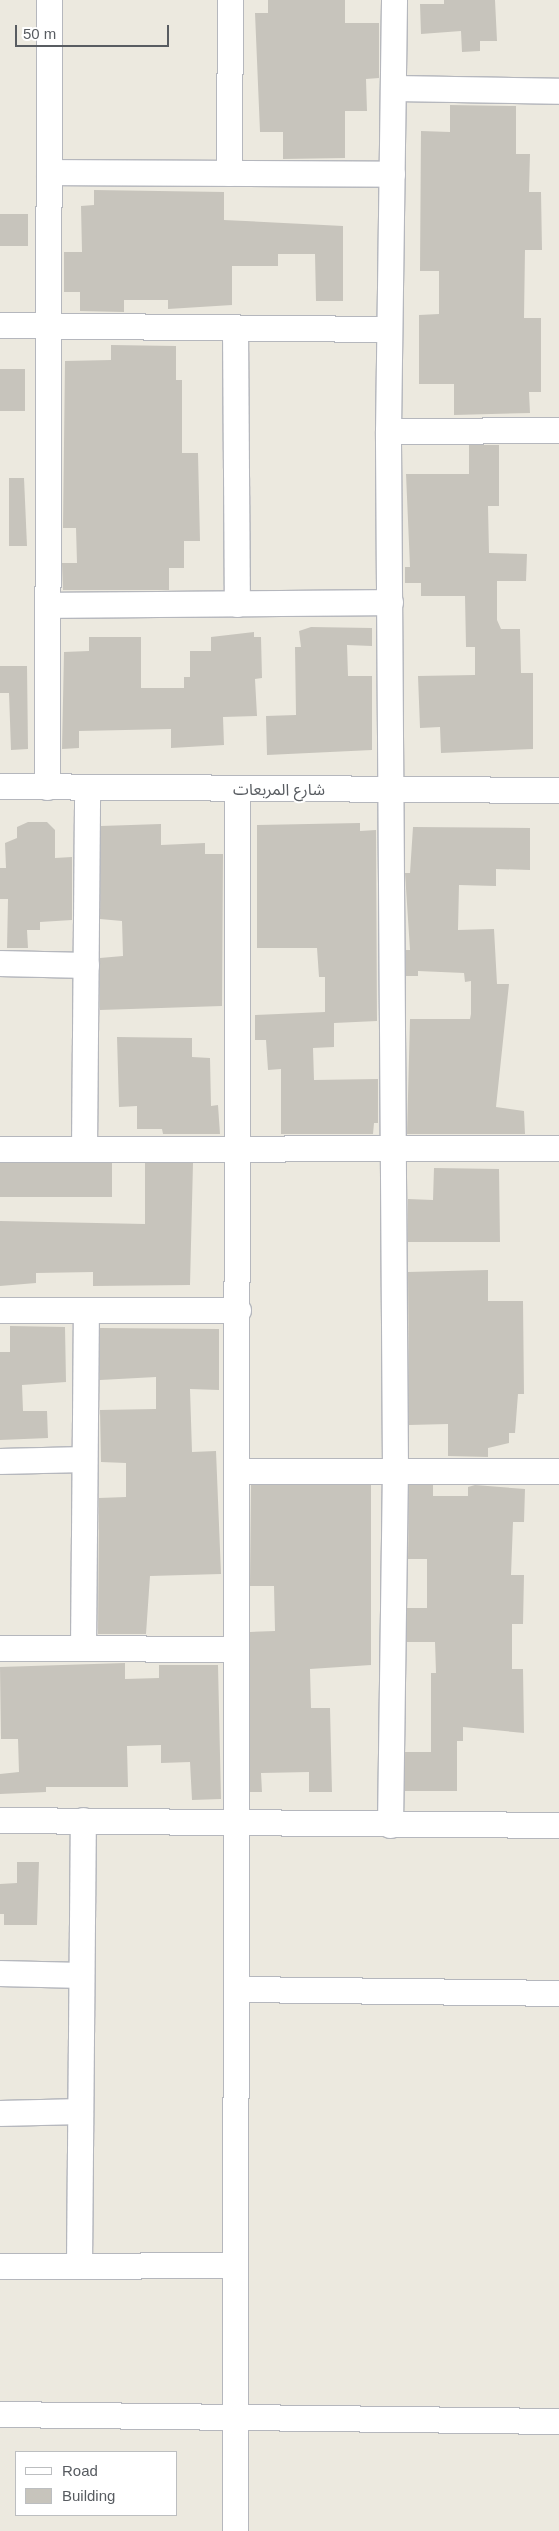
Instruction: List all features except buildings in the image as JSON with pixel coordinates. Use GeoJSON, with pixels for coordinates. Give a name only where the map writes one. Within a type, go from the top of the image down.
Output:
{"type":"FeatureCollection","features":[{"type":"Feature","properties":{"kind":"street"},"geometry":{"type":"LineString","coordinates":[[47,787],[49,0]]}},
{"type":"Feature","properties":{"kind":"street"},"geometry":{"type":"LineString","coordinates":[[230,0],[230,173]]}},
{"type":"Feature","properties":{"kind":"street"},"geometry":{"type":"LineString","coordinates":[[390,1825],[395,1470],[392,1148],[393,790],[388,431],[394,0]]}},
{"type":"Feature","properties":{"kind":"street"},"geometry":{"type":"LineString","coordinates":[[393,88],[559,91]]}},
{"type":"Feature","properties":{"kind":"street"},"geometry":{"type":"LineString","coordinates":[[49,172],[392,174]]}},
{"type":"Feature","properties":{"kind":"street"},"geometry":{"type":"LineString","coordinates":[[0,325],[389,329]]}},
{"type":"Feature","properties":{"kind":"street"},"geometry":{"type":"LineString","coordinates":[[235,328],[237,604]]}},
{"type":"Feature","properties":{"kind":"street"},"geometry":{"type":"LineString","coordinates":[[388,431],[559,430]]}},
{"type":"Feature","properties":{"kind":"street"},"geometry":{"type":"LineString","coordinates":[[48,604],[390,602]]}},
{"type":"Feature","properties":{"kind":"street","name":"شارع المربعات"},"geometry":{"type":"LineString","coordinates":[[0,786],[237,790],[559,790]]}},
{"type":"Feature","properties":{"kind":"street"},"geometry":{"type":"LineString","coordinates":[[84,1149],[87,787]]}},
{"type":"Feature","properties":{"kind":"street"},"geometry":{"type":"LineString","coordinates":[[235,2531],[238,1989],[235,1649],[238,1471],[237,790]]}},
{"type":"Feature","properties":{"kind":"street"},"geometry":{"type":"LineString","coordinates":[[0,963],[86,966]]}},
{"type":"Feature","properties":{"kind":"street"},"geometry":{"type":"LineString","coordinates":[[0,1148],[238,1150],[559,1148]]}},
{"type":"Feature","properties":{"kind":"street"},"geometry":{"type":"LineString","coordinates":[[0,1310],[238,1310]]}},
{"type":"Feature","properties":{"kind":"street"},"geometry":{"type":"LineString","coordinates":[[83,1648],[86,1311]]}},
{"type":"Feature","properties":{"kind":"street"},"geometry":{"type":"LineString","coordinates":[[0,1461],[84,1459]]}},
{"type":"Feature","properties":{"kind":"street"},"geometry":{"type":"LineString","coordinates":[[238,1471],[559,1471]]}},
{"type":"Feature","properties":{"kind":"street"},"geometry":{"type":"LineString","coordinates":[[0,1648],[235,1649]]}},
{"type":"Feature","properties":{"kind":"street"},"geometry":{"type":"LineString","coordinates":[[0,1820],[238,1821],[390,1825],[559,1825]]}},
{"type":"Feature","properties":{"kind":"street"},"geometry":{"type":"LineString","coordinates":[[79,2265],[83,1820]]}},
{"type":"Feature","properties":{"kind":"street"},"geometry":{"type":"LineString","coordinates":[[0,1973],[81,1975]]}},
{"type":"Feature","properties":{"kind":"street"},"geometry":{"type":"LineString","coordinates":[[238,1989],[559,1992]]}},
{"type":"Feature","properties":{"kind":"street"},"geometry":{"type":"LineString","coordinates":[[0,2113],[80,2111]]}},
{"type":"Feature","properties":{"kind":"street"},"geometry":{"type":"LineString","coordinates":[[0,2266],[235,2265]]}},
{"type":"Feature","properties":{"kind":"street"},"geometry":{"type":"LineString","coordinates":[[0,2414],[559,2421]]}}]}
